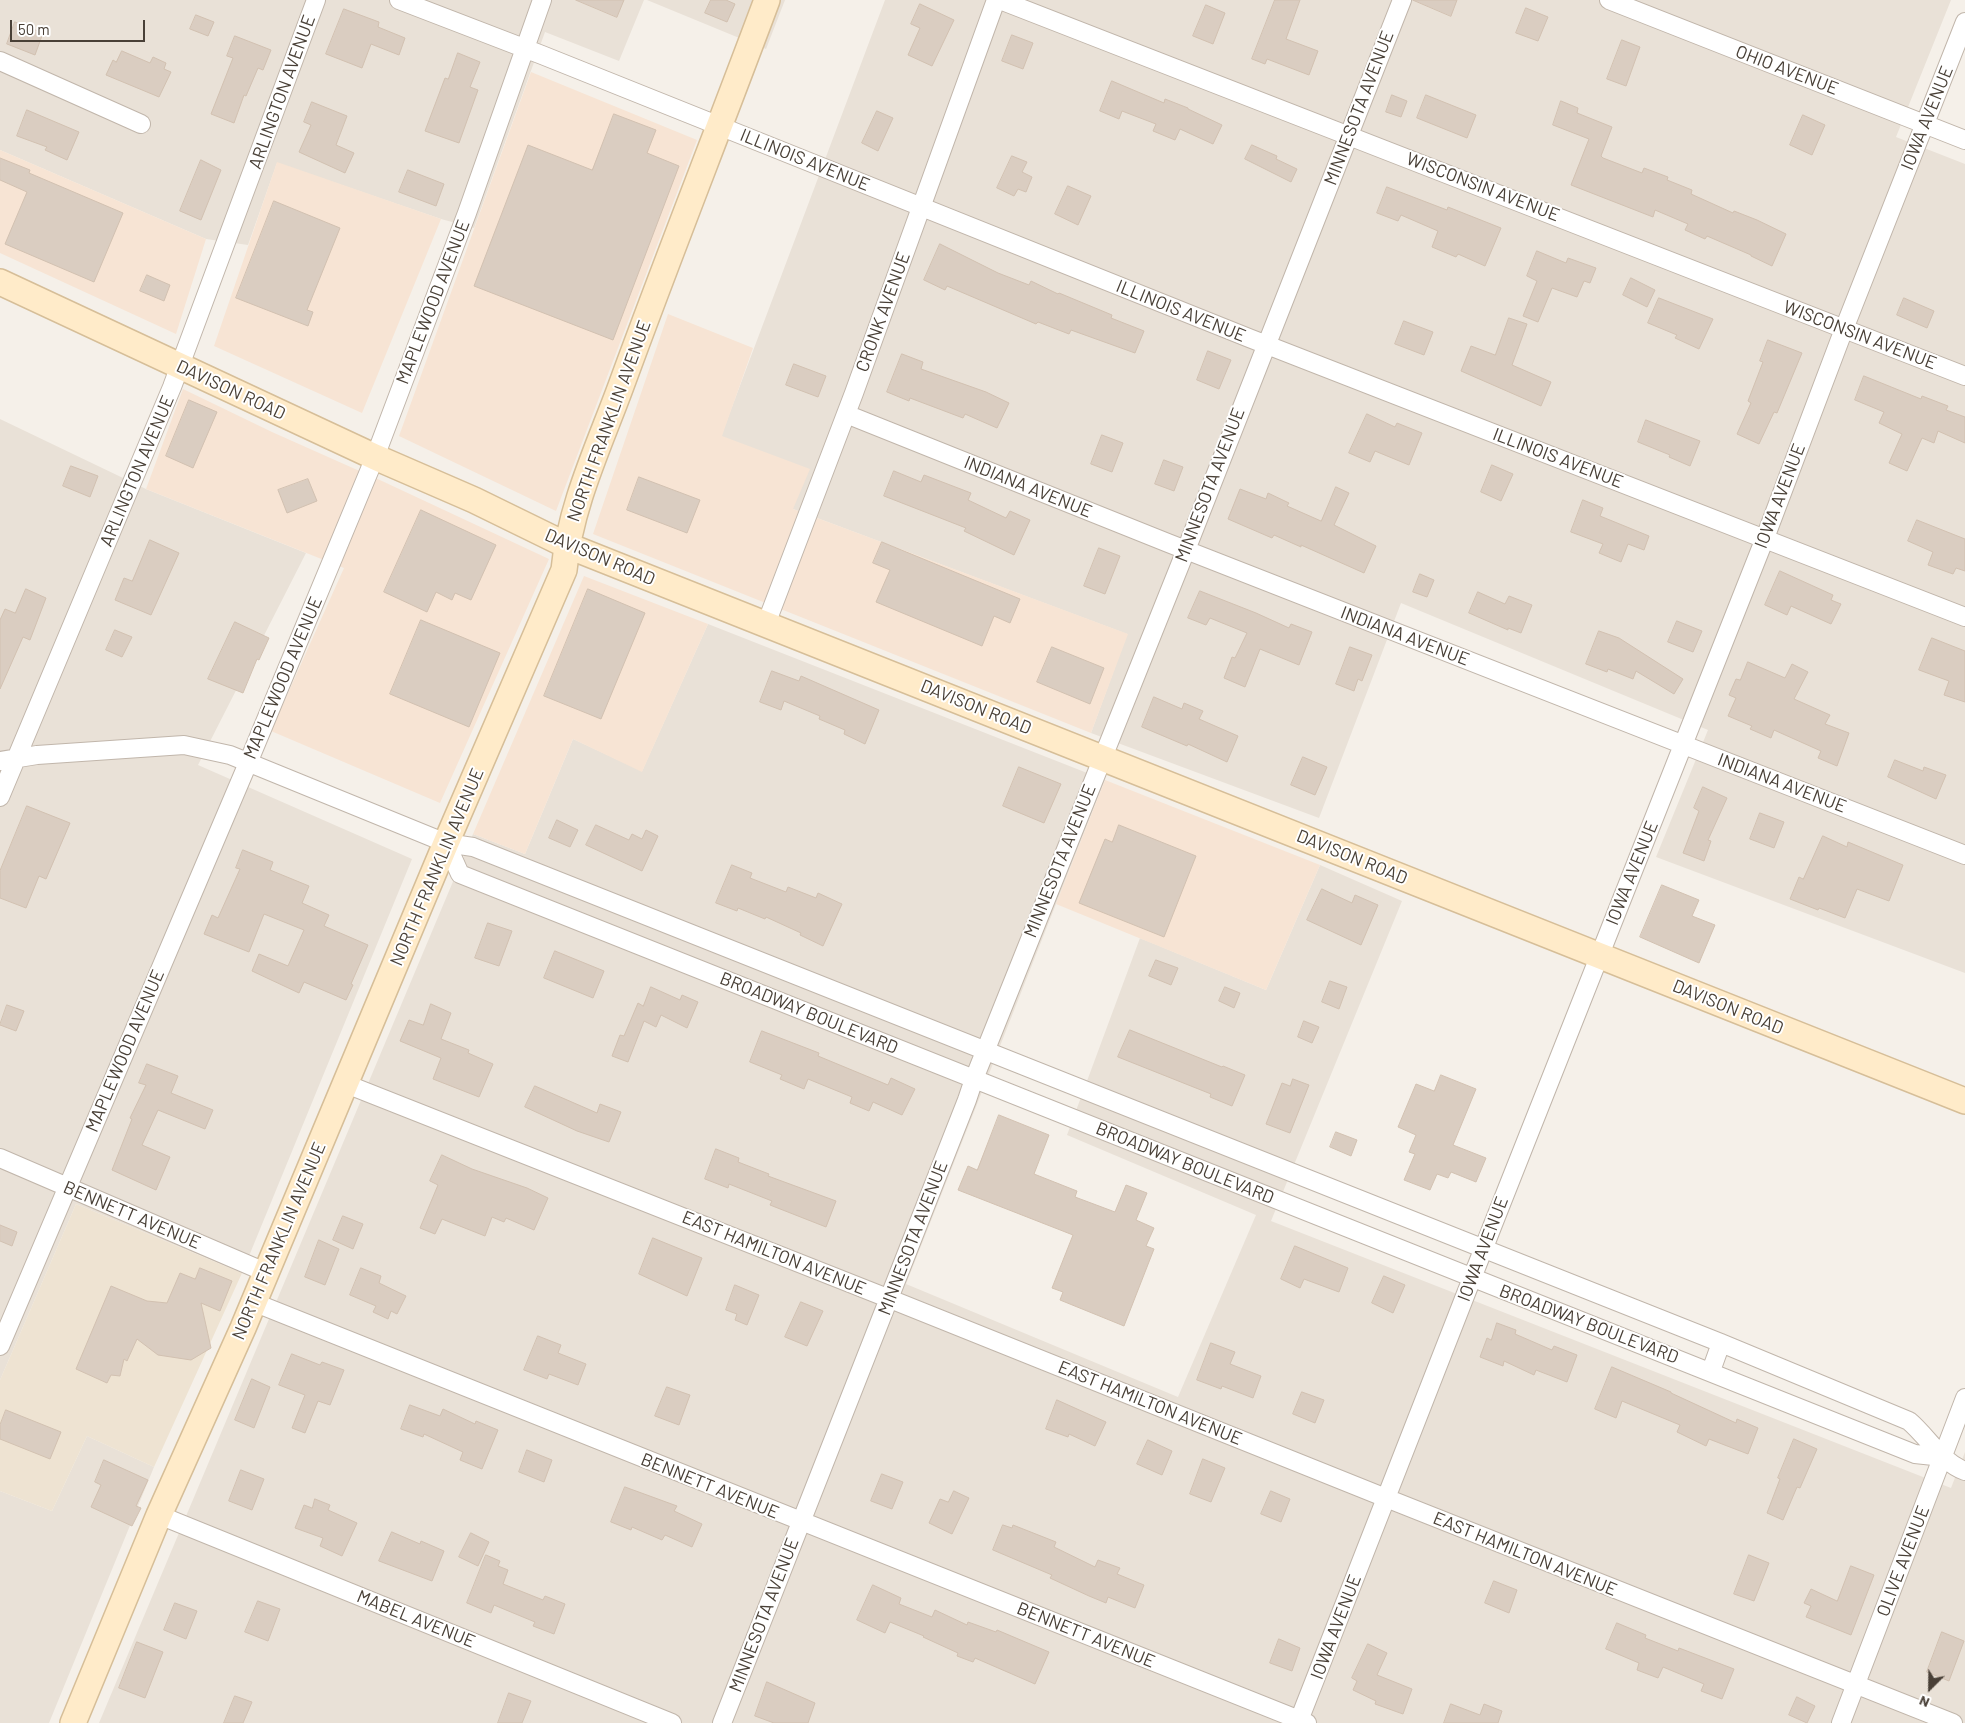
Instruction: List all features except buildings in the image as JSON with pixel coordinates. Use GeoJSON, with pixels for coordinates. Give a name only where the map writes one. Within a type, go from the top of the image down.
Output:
{"type":"FeatureCollection","features":[{"type":"Feature","properties":{"kind":"main road","name":"NORTH FRANKLIN AVENUE"},"geometry":{"type":"LineString","coordinates":[[73,1723],[159,1515],[253,1302],[446,843],[564,570],[566,545],[577,508],[633,352],[767,0]]}},
{"type":"Feature","properties":{"kind":"main road","name":"DAVISON ROAD"},"geometry":{"type":"LineString","coordinates":[[0,282],[179,367],[474,500],[566,545],[1965,1101]]}},
{"type":"Feature","properties":{"kind":"street","name":"ARLINGTON AVENUE"},"geometry":{"type":"LineString","coordinates":[[0,797],[8,760],[179,367],[316,0]]}},
{"type":"Feature","properties":{"kind":"street","name":"ILLINOIS AVENUE"},"geometry":{"type":"LineString","coordinates":[[399,0],[1265,344],[1965,617]]}},
{"type":"Feature","properties":{"kind":"street","name":"MAPLEWOOD AVENUE"},"geometry":{"type":"LineString","coordinates":[[0,1346],[248,762],[375,457],[467,213],[542,0]]}},
{"type":"Feature","properties":{"kind":"street","name":"WISCONSIN AVENUE"},"geometry":{"type":"LineString","coordinates":[[998,0],[1965,376]]}},
{"type":"Feature","properties":{"kind":"street","name":"CRONK AVENUE"},"geometry":{"type":"LineString","coordinates":[[766,624],[846,414],[998,0]]}},
{"type":"Feature","properties":{"kind":"street","name":"MINNESOTA AVENUE"},"geometry":{"type":"LineString","coordinates":[[722,1723],[968,1100],[985,1050],[1186,550],[1265,344],[1402,0]]}},
{"type":"Feature","properties":{"kind":"street","name":"OHIO AVENUE"},"geometry":{"type":"LineString","coordinates":[[1609,0],[1965,140]]}},
{"type":"Feature","properties":{"kind":"street","name":"IOWA AVENUE"},"geometry":{"type":"LineString","coordinates":[[1302,1722],[1386,1498],[1765,538],[1844,329],[1965,22]]}},
{"type":"Feature","properties":{"kind":"street"},"geometry":{"type":"LineString","coordinates":[[0,61],[141,124]]}},
{"type":"Feature","properties":{"kind":"street","name":"INDIANA AVENUE"},"geometry":{"type":"LineString","coordinates":[[846,414],[1186,550],[1965,855]]}},
{"type":"Feature","properties":{"kind":"street","name":"BROADWAY BOULEVARD"},"geometry":{"type":"LineString","coordinates":[[8,760],[37,755],[184,745],[230,754],[446,843],[473,846],[1721,1343],[1909,1421],[1919,1429],[1943,1457],[1965,1471]]}},
{"type":"Feature","properties":{"kind":"street","name":"BROADWAY BOULEVARD"},"geometry":{"type":"LineString","coordinates":[[446,843],[460,874],[1472,1278],[1711,1371],[1915,1454],[1943,1457]]}},
{"type":"Feature","properties":{"kind":"street","name":"EAST HAMILTON AVENUE"},"geometry":{"type":"LineString","coordinates":[[346,1084],[1953,1723]]}},
{"type":"Feature","properties":{"kind":"street","name":"BENNETT AVENUE"},"geometry":{"type":"LineString","coordinates":[[0,1158],[265,1272]]}},
{"type":"Feature","properties":{"kind":"street","name":"BENNETT AVENUE"},"geometry":{"type":"LineString","coordinates":[[253,1302],[1302,1722]]}},
{"type":"Feature","properties":{"kind":"street"},"geometry":{"type":"LineString","coordinates":[[1711,1371],[1721,1343]]}},
{"type":"Feature","properties":{"kind":"street","name":"OLIVE AVENUE"},"geometry":{"type":"LineString","coordinates":[[1840,1723],[1965,1398]]}},
{"type":"Feature","properties":{"kind":"street","name":"MABEL AVENUE"},"geometry":{"type":"LineString","coordinates":[[159,1515],[672,1723]]}},
{"type":"Feature","properties":{"kind":"shaded area"},"geometry":{"type":"Polygon","coordinates":[[[0,0],[644,0],[619,61],[545,32],[474,228],[441,219],[277,163],[248,245],[206,239],[0,150],[0,0]]]}},
{"type":"Feature","properties":{"kind":"shaded area"},"geometry":{"type":"Polygon","coordinates":[[[647,0],[785,0],[766,49],[647,0]]]}},
{"type":"Feature","properties":{"kind":"shaded area"},"geometry":{"type":"Polygon","coordinates":[[[885,0],[1951,0],[1896,137],[1965,164],[1965,973],[1656,857],[1708,730],[1401,603],[1319,818],[1091,733],[1127,634],[793,509],[721,436],[885,0]]]}},
{"type":"Feature","properties":{"kind":"shaded area"},"geometry":{"type":"Polygon","coordinates":[[[531,72],[697,140],[556,511],[399,436],[531,72]]]}},
{"type":"Feature","properties":{"kind":"shaded area"},"geometry":{"type":"Polygon","coordinates":[[[0,150],[206,239],[176,334],[0,253],[0,150]]]}},
{"type":"Feature","properties":{"kind":"shaded area"},"geometry":{"type":"Polygon","coordinates":[[[277,162],[441,219],[362,413],[214,346],[277,162]]]}},
{"type":"Feature","properties":{"kind":"shaded area"},"geometry":{"type":"Polygon","coordinates":[[[668,314],[753,348],[722,436],[810,469],[793,509],[1128,634],[1091,733],[593,534],[668,314]]]}},
{"type":"Feature","properties":{"kind":"shaded area"},"geometry":{"type":"Polygon","coordinates":[[[183,389],[272,432],[549,559],[440,803],[271,731],[344,568],[146,489],[183,389]]]}},
{"type":"Feature","properties":{"kind":"shaded area"},"geometry":{"type":"Polygon","coordinates":[[[0,419],[146,489],[306,553],[198,765],[412,859],[242,1273],[76,1204],[0,1380],[0,419]]]}},
{"type":"Feature","properties":{"kind":"shaded area"},"geometry":{"type":"Polygon","coordinates":[[[584,576],[708,624],[642,772],[573,739],[525,854],[473,834],[584,576]]]}},
{"type":"Feature","properties":{"kind":"shaded area"},"geometry":{"type":"Polygon","coordinates":[[[708,624],[1105,780],[906,1284],[1178,1397],[1256,1215],[1067,1135],[1140,938],[1266,990],[1320,865],[1402,901],[1271,1221],[1951,1488],[1965,1452],[1965,1723],[99,1723],[473,834],[525,854],[573,739],[642,771],[708,624]]]}},
{"type":"Feature","properties":{"kind":"shaded area"},"geometry":{"type":"Polygon","coordinates":[[[1105,780],[1320,865],[1266,990],[1056,904],[1105,780]]]}},
{"type":"Feature","properties":{"kind":"shaded area"},"geometry":{"type":"Polygon","coordinates":[[[76,1204],[242,1273],[154,1467],[87,1436],[52,1511],[0,1491],[0,1380],[76,1204]]]}},
{"type":"Feature","properties":{"kind":"shaded area"},"geometry":{"type":"Polygon","coordinates":[[[87,1436],[154,1467],[49,1723],[0,1723],[0,1491],[52,1511],[87,1436]]]}}]}
